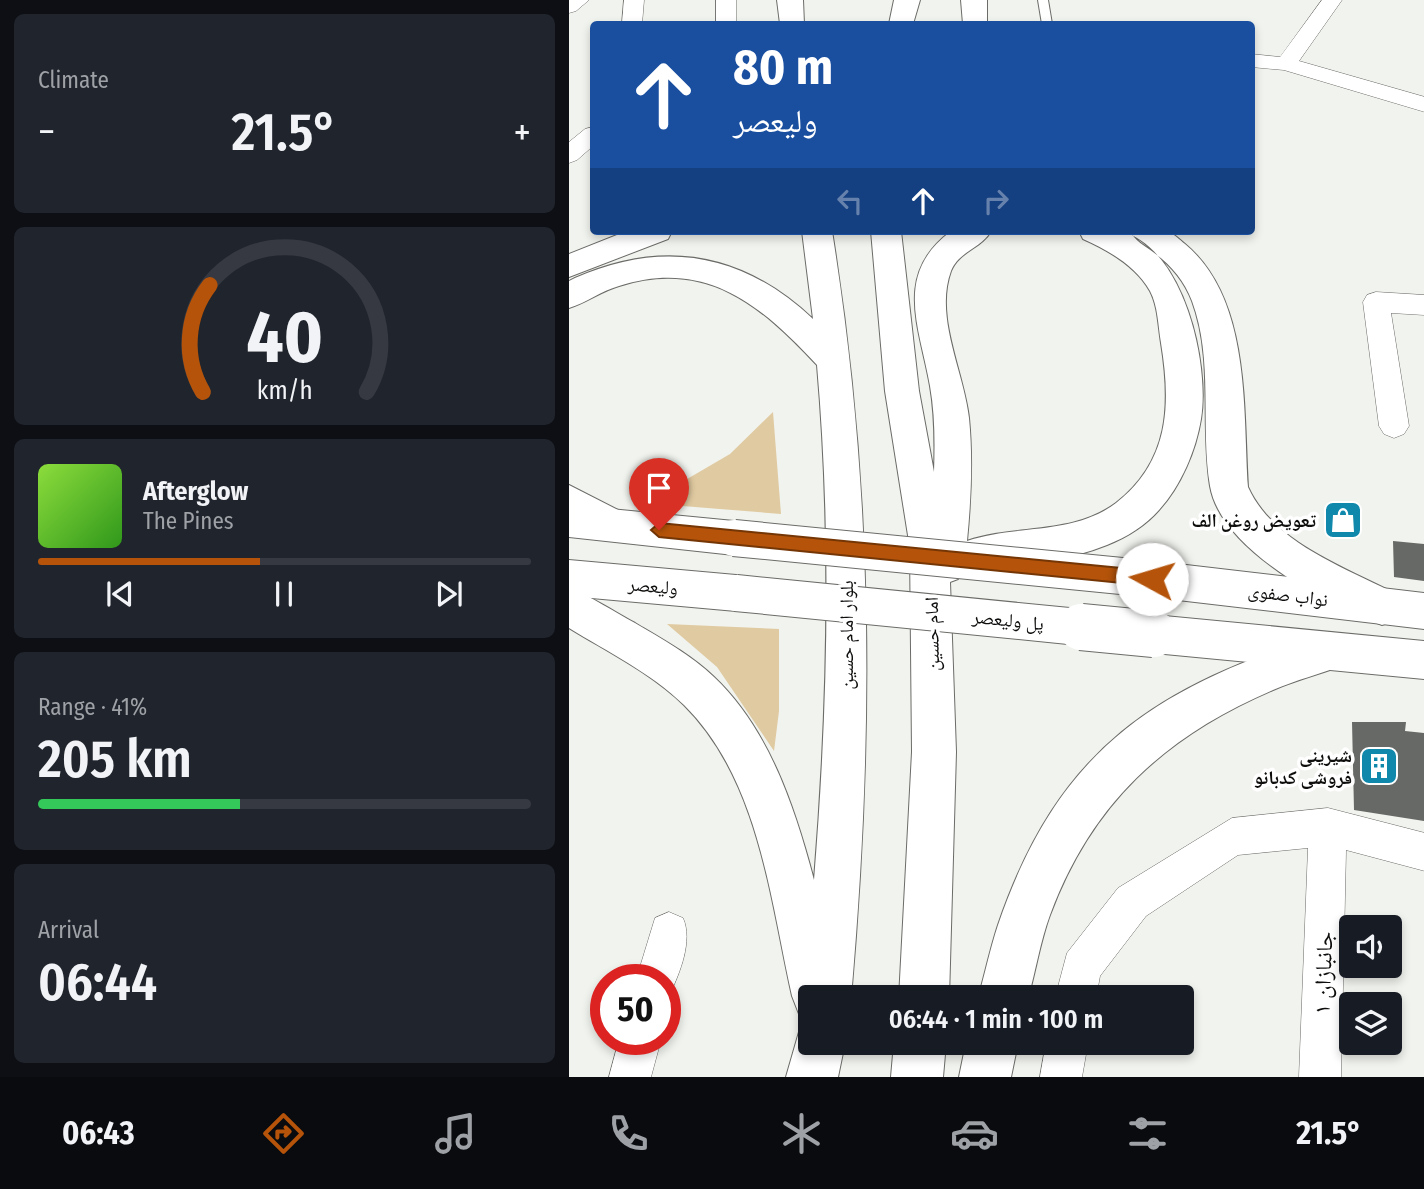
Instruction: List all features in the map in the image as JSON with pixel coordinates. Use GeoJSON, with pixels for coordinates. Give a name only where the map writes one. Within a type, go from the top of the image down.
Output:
{"type":"FeatureCollection","features":[{"type":"Feature","properties":{"kind":"main road"},"geometry":{"type":"LineString","coordinates":[[790,0],[792,21]]}},
{"type":"Feature","properties":{"kind":"main road"},"geometry":{"type":"LineString","coordinates":[[902,21],[907,0]]}},
{"type":"Feature","properties":{"kind":"main road"},"geometry":{"type":"LineString","coordinates":[[974,0],[975,21]]}},
{"type":"Feature","properties":{"kind":"main road"},"geometry":{"type":"LineString","coordinates":[[569,266],[647,235]]}},
{"type":"Feature","properties":{"kind":"main road","name":"بلوار امام حسین"},"geometry":{"type":"LineString","coordinates":[[818,235],[827,290],[844,474],[846,730],[838,892],[827,985]]}},
{"type":"Feature","properties":{"kind":"main road","name":"امام حسین"},"geometry":{"type":"LineString","coordinates":[[886,235],[902,391],[929,548],[934,752],[925,985]]}},
{"type":"Feature","properties":{"kind":"main road"},"geometry":{"type":"LineString","coordinates":[[932,642],[953,500],[954,474],[949,396],[931,321],[929,298],[938,262],[951,247],[970,235]]}},
{"type":"Feature","properties":{"kind":"main road"},"geometry":{"type":"LineString","coordinates":[[569,522],[953,558],[1089,536],[1122,518],[1145,500],[1161,477],[1174,449],[1185,408],[1173,309],[1164,287],[1147,266],[1126,249],[1101,235]]}},
{"type":"Feature","properties":{"kind":"main road"},"geometry":{"type":"LineString","coordinates":[[1151,235],[1179,255],[1204,288],[1217,338],[1229,487],[1238,508],[1251,526],[1289,554],[1382,607]]}},
{"type":"Feature","properties":{"kind":"main road"},"geometry":{"type":"LineString","coordinates":[[569,296],[604,278],[634,271],[666,266],[705,268],[743,281],[775,303],[834,360]]}},
{"type":"Feature","properties":{"kind":"main road"},"geometry":{"type":"LineString","coordinates":[[569,501],[609,524]]}},
{"type":"Feature","properties":{"kind":"main road","name":"نواب صفوی"},"geometry":{"type":"LineString","coordinates":[[953,558],[1424,611]]}},
{"type":"Feature","properties":{"kind":"main road","name":"ولیعصر"},"geometry":{"type":"LineString","coordinates":[[569,579],[736,593]]}},
{"type":"Feature","properties":{"kind":"main road","name":"پل ولیعصر"},"geometry":{"type":"LineString","coordinates":[[736,593],[1329,651]]}},
{"type":"Feature","properties":{"kind":"main road"},"geometry":{"type":"LineString","coordinates":[[569,606],[641,649],[701,692],[747,755],[761,781],[773,817],[814,985]]}},
{"type":"Feature","properties":{"kind":"main road"},"geometry":{"type":"LineString","coordinates":[[1006,985],[1025,916],[1052,857],[1093,790],[1118,764],[1172,719],[1206,698],[1289,663],[1329,651],[1424,660]]}},
{"type":"Feature","properties":{"kind":"main road"},"geometry":{"type":"LineString","coordinates":[[812,1077],[817,1055]]}},
{"type":"Feature","properties":{"kind":"main road"},"geometry":{"type":"LineString","coordinates":[[917,1077],[919,1055]]}},
{"type":"Feature","properties":{"kind":"main road"},"geometry":{"type":"LineString","coordinates":[[985,1077],[990,1055]]}},
{"type":"Feature","properties":{"kind":"street"},"geometry":{"type":"LineString","coordinates":[[569,7],[579,0]]}},
{"type":"Feature","properties":{"kind":"street"},"geometry":{"type":"LineString","coordinates":[[632,21],[634,0]]}},
{"type":"Feature","properties":{"kind":"street"},"geometry":{"type":"LineString","coordinates":[[726,0],[726,21]]}},
{"type":"Feature","properties":{"kind":"street"},"geometry":{"type":"LineString","coordinates":[[1286,64],[1333,0]]}},
{"type":"Feature","properties":{"kind":"street"},"geometry":{"type":"LineString","coordinates":[[1255,60],[1286,64],[1424,105]]}},
{"type":"Feature","properties":{"kind":"street"},"geometry":{"type":"LineString","coordinates":[[569,155],[590,137]]}},
{"type":"Feature","properties":{"kind":"street"},"geometry":{"type":"LineString","coordinates":[[1394,426],[1376,302],[1424,305]]}},
{"type":"Feature","properties":{"kind":"street"},"geometry":{"type":"LineString","coordinates":[[1078,985],[1081,967],[1132,902],[1232,837],[1328,827],[1424,852]]}},
{"type":"Feature","properties":{"kind":"street","name":"جانبازان ۱"},"geometry":{"type":"LineString","coordinates":[[1320,1077],[1328,827]]}},
{"type":"Feature","properties":{"kind":"street"},"geometry":{"type":"LineString","coordinates":[[660,964],[669,932]]}},
{"type":"Feature","properties":{"kind":"street"},"geometry":{"type":"LineString","coordinates":[[630,1077],[636,1055]]}},
{"type":"Feature","properties":{"kind":"street"},"geometry":{"type":"LineString","coordinates":[[1061,1077],[1065,1055]]}},
{"type":"Feature","properties":{"kind":"lane"},"geometry":{"type":"LineString","coordinates":[[1043,0],[1046,21]]}},
{"type":"Feature","properties":{"kind":"shaded area"},"geometry":{"type":"Polygon","coordinates":[[[773,412],[781,514],[646,503],[730,454],[773,412]]]}},
{"type":"Feature","properties":{"kind":"shaded area"},"geometry":{"type":"Polygon","coordinates":[[[667,624],[779,629],[779,711],[774,751],[717,667],[667,624]]]}},
{"type":"Feature","properties":{"kind":"building"},"geometry":{"type":"Polygon","coordinates":[[[1393,541],[1424,544],[1424,581],[1394,577],[1393,541]]]}},
{"type":"Feature","properties":{"kind":"building","name":"شیرینی فروشی کدبانو"},"geometry":{"type":"Polygon","coordinates":[[[1352,722],[1406,722],[1405,731],[1424,733],[1424,821],[1354,810],[1352,722]]]}},
{"type":"Feature","properties":{"kind":"place","name":"تعویض روغن الف"},"geometry":{"type":"Point","coordinates":[1343,520]}},
{"type":"Feature","properties":{"kind":"place","name":"شیرینی فروشی کدبانو"},"geometry":{"type":"Point","coordinates":[1379,766]}},
{"type":"Feature","properties":{"kind":"route"},"geometry":{"type":"LineString","coordinates":[[659,530],[1152,579]]}}]}
